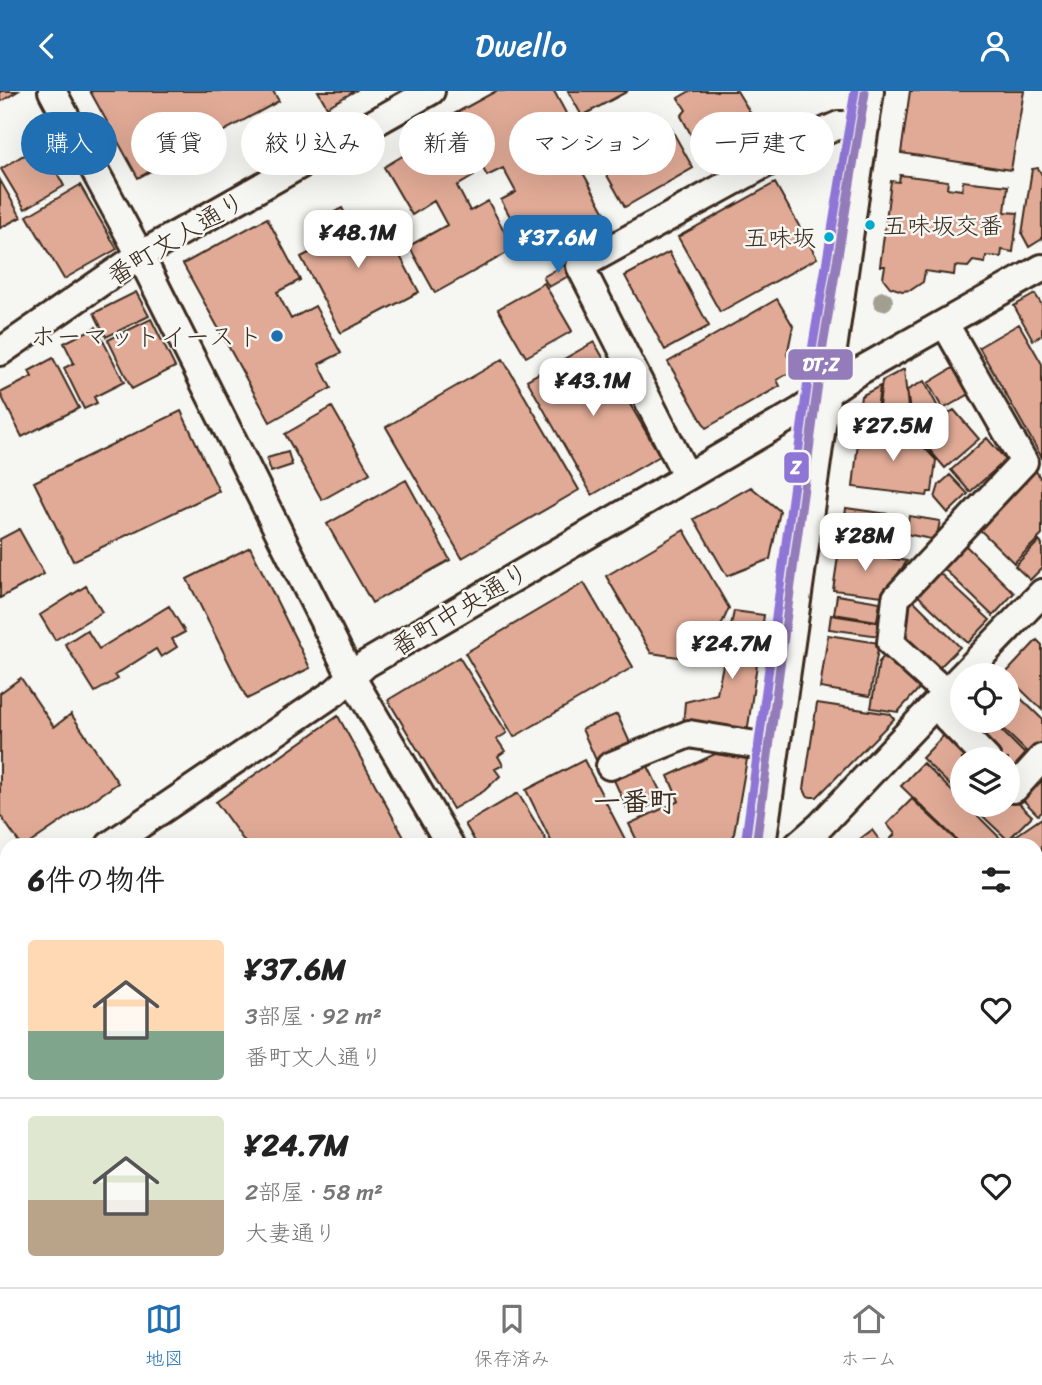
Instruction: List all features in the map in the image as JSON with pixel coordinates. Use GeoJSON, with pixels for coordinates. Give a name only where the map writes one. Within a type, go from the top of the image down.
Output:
{"type":"FeatureCollection","features":[{"type":"Feature","properties":{"kind":"street"},"geometry":{"type":"LineString","coordinates":[[52,91],[140,255],[351,676],[446,838]]}},
{"type":"Feature","properties":{"kind":"street","name":"番町文人通り"},"geometry":{"type":"LineString","coordinates":[[0,352],[140,255],[430,91]]}},
{"type":"Feature","properties":{"kind":"street"},"geometry":{"type":"LineString","coordinates":[[763,838],[870,91]]}},
{"type":"Feature","properties":{"kind":"street"},"geometry":{"type":"LineString","coordinates":[[686,475],[580,267],[821,132],[839,125],[866,125]]}},
{"type":"Feature","properties":{"kind":"street","name":"番町中央通り"},"geometry":{"type":"LineString","coordinates":[[120,838],[335,692],[366,664],[825,394],[856,373],[1042,268]]}},
{"type":"Feature","properties":{"kind":"street"},"geometry":{"type":"LineString","coordinates":[[945,324],[1024,462],[896,598],[891,643],[950,687]]}},
{"type":"Feature","properties":{"kind":"street"},"geometry":{"type":"LineString","coordinates":[[980,663],[1042,593]]}},
{"type":"Feature","properties":{"kind":"street"},"geometry":{"type":"LineString","coordinates":[[806,838],[950,696]]}},
{"type":"Feature","properties":{"kind":"street"},"geometry":{"type":"LineString","coordinates":[[611,766],[690,734],[774,748]]}},
{"type":"Feature","properties":{"kind":"street"},"geometry":{"type":"LineString","coordinates":[[1020,782],[1042,758]]}},
{"type":"Feature","properties":{"kind":"building"},"geometry":{"type":"Polygon","coordinates":[[[0,91],[18,91],[0,102],[0,91]]]}},
{"type":"Feature","properties":{"kind":"building"},"geometry":{"type":"Polygon","coordinates":[[[90,91],[273,91],[279,101],[259,112],[241,112],[241,122],[227,129],[227,112],[131,112],[131,165],[117,140],[117,112],[102,112],[90,91]]]}},
{"type":"Feature","properties":{"kind":"building"},"geometry":{"type":"Polygon","coordinates":[[[318,91],[355,91],[327,107],[318,91]]]}},
{"type":"Feature","properties":{"kind":"building"},"geometry":{"type":"Polygon","coordinates":[[[496,91],[554,91],[565,112],[509,112],[509,175],[584,175],[606,215],[531,255],[501,200],[516,192],[503,168],[495,172],[495,112],[458,112],[496,91]]]}},
{"type":"Feature","properties":{"kind":"building"},"geometry":{"type":"Polygon","coordinates":[[[568,91],[628,91],[589,112],[580,112],[568,91]]]}},
{"type":"Feature","properties":{"kind":"building"},"geometry":{"type":"Polygon","coordinates":[[[690,91],[737,91],[750,112],[690,112],[690,133],[681,116],[686,110],[678,98],[690,91]]]}},
{"type":"Feature","properties":{"kind":"building"},"geometry":{"type":"Polygon","coordinates":[[[910,91],[1024,91],[1011,170],[901,153],[910,91]]]}},
{"type":"Feature","properties":{"kind":"building"},"geometry":{"type":"Polygon","coordinates":[[[676,138],[690,163],[690,170],[625,207],[607,175],[676,175],[676,138]]]}},
{"type":"Feature","properties":{"kind":"building"},"geometry":{"type":"Polygon","coordinates":[[[21,157],[21,175],[58,175],[64,186],[25,209],[1,169],[21,157]]]}},
{"type":"Feature","properties":{"kind":"building"},"geometry":{"type":"Polygon","coordinates":[[[399,158],[399,175],[473,175],[457,186],[470,211],[488,201],[514,249],[435,293],[409,246],[447,225],[434,201],[412,215],[385,166],[399,158]]]}},
{"type":"Feature","properties":{"kind":"building"},"geometry":{"type":"Polygon","coordinates":[[[1038,168],[1042,175],[1042,239],[1029,247],[1022,234],[1032,169],[1038,168]]]}},
{"type":"Feature","properties":{"kind":"building"},"geometry":{"type":"Polygon","coordinates":[[[900,175],[948,181],[947,188],[962,190],[963,181],[1008,186],[1005,212],[1018,213],[1013,252],[1002,250],[1001,257],[986,256],[985,263],[973,261],[968,267],[955,266],[954,275],[925,271],[923,282],[911,290],[902,291],[890,287],[883,278],[885,266],[880,266],[891,181],[899,182],[900,175]]]}},
{"type":"Feature","properties":{"kind":"building"},"geometry":{"type":"Polygon","coordinates":[[[0,180],[21,217],[0,228],[0,180]]]}},
{"type":"Feature","properties":{"kind":"building"},"geometry":{"type":"Polygon","coordinates":[[[775,183],[817,258],[720,312],[678,237],[775,183]]]}},
{"type":"Feature","properties":{"kind":"building"},"geometry":{"type":"Polygon","coordinates":[[[80,185],[117,249],[64,279],[27,216],[80,185]]]}},
{"type":"Feature","properties":{"kind":"building"},"geometry":{"type":"Polygon","coordinates":[[[342,208],[354,230],[379,216],[419,292],[341,333],[301,257],[327,244],[315,222],[342,208]]]}},
{"type":"Feature","properties":{"kind":"building","name":"ホーマットイースト"},"geometry":{"type":"Polygon","coordinates":[[[267,218],[300,280],[277,292],[291,319],[315,306],[341,353],[319,364],[331,388],[270,422],[183,264],[267,218]]]}},
{"type":"Feature","properties":{"kind":"building"},"geometry":{"type":"Polygon","coordinates":[[[669,252],[709,326],[665,350],[625,276],[669,252]]]}},
{"type":"Feature","properties":{"kind":"building"},"geometry":{"type":"Polygon","coordinates":[[[566,264],[572,274],[549,287],[543,277],[566,264]]]}},
{"type":"Feature","properties":{"kind":"building"},"geometry":{"type":"Polygon","coordinates":[[[544,283],[572,331],[526,357],[498,309],[544,283]]]}},
{"type":"Feature","properties":{"kind":"building"},"geometry":{"type":"Polygon","coordinates":[[[136,292],[149,316],[106,337],[94,313],[136,292]]]}},
{"type":"Feature","properties":{"kind":"building"},"geometry":{"type":"Polygon","coordinates":[[[1035,294],[1042,305],[1042,335],[1033,340],[1014,306],[1035,294]]]}},
{"type":"Feature","properties":{"kind":"building"},"geometry":{"type":"Polygon","coordinates":[[[777,299],[793,326],[787,355],[796,369],[777,380],[780,386],[706,428],[668,362],[777,299]]]}},
{"type":"Feature","properties":{"kind":"building"},"geometry":{"type":"Polygon","coordinates":[[[151,319],[175,367],[132,389],[108,340],[151,319]]]}},
{"type":"Feature","properties":{"kind":"building"},"geometry":{"type":"Polygon","coordinates":[[[1019,324],[1042,364],[1042,458],[979,347],[1019,324]]]}},
{"type":"Feature","properties":{"kind":"building"},"geometry":{"type":"Polygon","coordinates":[[[96,327],[124,382],[94,397],[97,403],[84,409],[64,368],[74,363],[64,343],[96,327]]]}},
{"type":"Feature","properties":{"kind":"building"},"geometry":{"type":"Polygon","coordinates":[[[594,342],[660,456],[592,495],[527,380],[594,342]]]}},
{"type":"Feature","properties":{"kind":"building"},"geometry":{"type":"Polygon","coordinates":[[[53,358],[79,408],[22,437],[0,393],[32,377],[29,371],[53,358]]]}},
{"type":"Feature","properties":{"kind":"building"},"geometry":{"type":"Polygon","coordinates":[[[503,359],[579,490],[462,558],[386,427],[503,359]]]}},
{"type":"Feature","properties":{"kind":"building"},"geometry":{"type":"Polygon","coordinates":[[[958,365],[973,392],[943,409],[928,383],[958,365]]]}},
{"type":"Feature","properties":{"kind":"building"},"geometry":{"type":"Polygon","coordinates":[[[904,369],[910,427],[899,427],[899,421],[890,420],[889,426],[877,424],[882,381],[904,369]]]}},
{"type":"Feature","properties":{"kind":"building"},"geometry":{"type":"Polygon","coordinates":[[[924,381],[939,409],[922,418],[911,419],[907,390],[924,381]]]}},
{"type":"Feature","properties":{"kind":"building"},"geometry":{"type":"Polygon","coordinates":[[[880,386],[875,426],[857,424],[861,396],[880,386]]]}},
{"type":"Feature","properties":{"kind":"building"},"geometry":{"type":"Polygon","coordinates":[[[332,407],[370,473],[322,500],[285,434],[332,407]]]}},
{"type":"Feature","properties":{"kind":"building"},"geometry":{"type":"Polygon","coordinates":[[[954,410],[979,439],[945,468],[915,433],[954,410]]]}},
{"type":"Feature","properties":{"kind":"building"},"geometry":{"type":"Polygon","coordinates":[[[181,411],[219,491],[73,561],[34,482],[181,411]]]}},
{"type":"Feature","properties":{"kind":"building"},"geometry":{"type":"Polygon","coordinates":[[[865,426],[909,431],[936,460],[932,492],[928,492],[927,496],[853,487],[859,433],[864,433],[865,426]]]}},
{"type":"Feature","properties":{"kind":"building"},"geometry":{"type":"Polygon","coordinates":[[[987,438],[1006,460],[970,492],[951,470],[987,438]]]}},
{"type":"Feature","properties":{"kind":"building"},"geometry":{"type":"Polygon","coordinates":[[[288,452],[292,465],[271,472],[267,458],[288,452]]]}},
{"type":"Feature","properties":{"kind":"building"},"geometry":{"type":"Polygon","coordinates":[[[1033,466],[1042,481],[1042,535],[1014,563],[975,525],[1033,466]]]}},
{"type":"Feature","properties":{"kind":"building"},"geometry":{"type":"Polygon","coordinates":[[[950,475],[968,494],[948,513],[935,498],[939,485],[950,475]]]}},
{"type":"Feature","properties":{"kind":"building"},"geometry":{"type":"Polygon","coordinates":[[[406,480],[450,560],[372,603],[327,524],[406,480]]]}},
{"type":"Feature","properties":{"kind":"building"},"geometry":{"type":"Polygon","coordinates":[[[751,487],[780,511],[770,559],[727,576],[694,519],[751,487]]]}},
{"type":"Feature","properties":{"kind":"building"},"geometry":{"type":"Polygon","coordinates":[[[846,508],[903,516],[898,554],[841,546],[846,508]]]}},
{"type":"Feature","properties":{"kind":"building"},"geometry":{"type":"Polygon","coordinates":[[[909,516],[940,521],[936,540],[906,534],[909,516]]]}},
{"type":"Feature","properties":{"kind":"building"},"geometry":{"type":"Polygon","coordinates":[[[19,529],[44,574],[0,598],[0,539],[19,529]]]}},
{"type":"Feature","properties":{"kind":"building"},"geometry":{"type":"Polygon","coordinates":[[[684,530],[729,608],[705,661],[651,653],[606,576],[684,530]]]}},
{"type":"Feature","properties":{"kind":"building"},"geometry":{"type":"Polygon","coordinates":[[[960,540],[1014,593],[993,616],[938,563],[960,540]]]}},
{"type":"Feature","properties":{"kind":"building"},"geometry":{"type":"Polygon","coordinates":[[[1039,541],[1042,544],[1042,568],[1030,580],[1015,566],[1039,541]]]}},
{"type":"Feature","properties":{"kind":"building"},"geometry":{"type":"Polygon","coordinates":[[[250,547],[310,668],[247,699],[187,579],[250,547]]]}},
{"type":"Feature","properties":{"kind":"building"},"geometry":{"type":"Polygon","coordinates":[[[839,550],[907,561],[882,596],[833,590],[839,550]]]}},
{"type":"Feature","properties":{"kind":"building"},"geometry":{"type":"Polygon","coordinates":[[[933,567],[990,620],[968,643],[912,590],[933,567]]]}},
{"type":"Feature","properties":{"kind":"building"},"geometry":{"type":"Polygon","coordinates":[[[584,583],[633,667],[514,737],[465,653],[584,583]]]}},
{"type":"Feature","properties":{"kind":"building"},"geometry":{"type":"Polygon","coordinates":[[[86,586],[102,612],[55,640],[40,615],[86,586]]]}},
{"type":"Feature","properties":{"kind":"building"},"geometry":{"type":"Polygon","coordinates":[[[837,595],[880,602],[877,621],[834,614],[837,595]]]}},
{"type":"Feature","properties":{"kind":"building"},"geometry":{"type":"Polygon","coordinates":[[[911,598],[960,647],[936,671],[900,638],[904,604],[911,598]]]}},
{"type":"Feature","properties":{"kind":"building"},"geometry":{"type":"Polygon","coordinates":[[[169,606],[185,632],[172,639],[177,647],[161,657],[156,649],[115,675],[118,679],[95,692],[65,644],[87,630],[99,649],[169,606]]]}},
{"type":"Feature","properties":{"kind":"building"},"geometry":{"type":"Polygon","coordinates":[[[734,611],[764,615],[747,734],[683,726],[685,702],[717,694],[734,611]]]}},
{"type":"Feature","properties":{"kind":"building"},"geometry":{"type":"Polygon","coordinates":[[[831,615],[882,623],[879,636],[829,629],[831,615]]]}},
{"type":"Feature","properties":{"kind":"building"},"geometry":{"type":"Polygon","coordinates":[[[828,635],[879,643],[870,696],[820,688],[828,635]]]}},
{"type":"Feature","properties":{"kind":"building"},"geometry":{"type":"Polygon","coordinates":[[[1037,640],[1042,645],[1042,710],[1020,689],[1020,663],[1015,663],[1037,640]]]}},
{"type":"Feature","properties":{"kind":"building"},"geometry":{"type":"Polygon","coordinates":[[[888,652],[923,684],[898,712],[871,708],[879,662],[888,652]]]}},
{"type":"Feature","properties":{"kind":"building"},"geometry":{"type":"Polygon","coordinates":[[[459,657],[507,733],[497,739],[505,751],[498,756],[503,765],[495,769],[500,776],[484,791],[453,809],[388,700],[459,657]]]}},
{"type":"Feature","properties":{"kind":"building"},"geometry":{"type":"Polygon","coordinates":[[[21,678],[54,727],[71,714],[118,783],[37,838],[16,838],[0,815],[0,693],[21,678]]]}},
{"type":"Feature","properties":{"kind":"building"},"geometry":{"type":"Polygon","coordinates":[[[1020,698],[1042,719],[1042,746],[1032,757],[1007,733],[1020,733],[1020,698]]]}},
{"type":"Feature","properties":{"kind":"building"},"geometry":{"type":"Polygon","coordinates":[[[817,703],[890,714],[894,719],[817,797],[811,797],[807,796],[804,789],[817,703]]]}},
{"type":"Feature","properties":{"kind":"building"},"geometry":{"type":"Polygon","coordinates":[[[617,714],[631,745],[596,760],[582,729],[617,714]]]}},
{"type":"Feature","properties":{"kind":"building"},"geometry":{"type":"Polygon","coordinates":[[[338,716],[404,838],[242,838],[216,802],[338,716]]]}},
{"type":"Feature","properties":{"kind":"building"},"geometry":{"type":"Polygon","coordinates":[[[946,733],[961,747],[950,747],[950,785],[922,758],[946,733]]]}},
{"type":"Feature","properties":{"kind":"building"},"geometry":{"type":"Polygon","coordinates":[[[965,733],[981,733],[973,741],[965,733]]]}},
{"type":"Feature","properties":{"kind":"building"},"geometry":{"type":"Polygon","coordinates":[[[984,733],[1004,733],[1018,747],[979,747],[975,743],[984,733]]]}},
{"type":"Feature","properties":{"kind":"building"},"geometry":{"type":"Polygon","coordinates":[[[1020,749],[1030,759],[1020,766],[1020,749]]]}},
{"type":"Feature","properties":{"kind":"building"},"geometry":{"type":"Polygon","coordinates":[[[715,754],[747,759],[733,838],[636,838],[629,824],[679,801],[668,776],[715,754]]]}},
{"type":"Feature","properties":{"kind":"building"},"geometry":{"type":"Polygon","coordinates":[[[584,760],[624,838],[550,838],[526,790],[584,760]]]}},
{"type":"Feature","properties":{"kind":"building"},"geometry":{"type":"Polygon","coordinates":[[[646,762],[664,799],[630,815],[613,778],[646,762]]]}},
{"type":"Feature","properties":{"kind":"building"},"geometry":{"type":"Polygon","coordinates":[[[923,763],[950,789],[950,817],[979,817],[1000,838],[955,838],[901,786],[923,763]]]}},
{"type":"Feature","properties":{"kind":"building"},"geometry":{"type":"Polygon","coordinates":[[[1042,768],[1042,812],[1038,815],[1020,797],[1020,791],[1042,768]]]}},
{"type":"Feature","properties":{"kind":"building"},"geometry":{"type":"Polygon","coordinates":[[[518,793],[545,838],[473,838],[465,824],[518,793]]]}},
{"type":"Feature","properties":{"kind":"building"},"geometry":{"type":"Polygon","coordinates":[[[912,799],[954,838],[891,838],[895,834],[887,824],[912,799]]]}},
{"type":"Feature","properties":{"kind":"building"},"geometry":{"type":"Polygon","coordinates":[[[1020,804],[1032,816],[1010,838],[1006,838],[984,817],[1020,817],[1020,804]]]}},
{"type":"Feature","properties":{"kind":"building"},"geometry":{"type":"Polygon","coordinates":[[[1042,818],[1042,838],[1014,837],[1042,818]]]}},
{"type":"Feature","properties":{"kind":"building"},"geometry":{"type":"Polygon","coordinates":[[[872,830],[878,838],[861,838],[872,830]]]}},
{"type":"Feature","properties":{"kind":"transit line","name":"Z"},"geometry":{"type":"LineString","coordinates":[[746,838],[813,344],[855,91]]}},
{"type":"Feature","properties":{"kind":"transit line","name":"DT;Z"},"geometry":{"type":"LineString","coordinates":[[757,838],[823,346],[865,93]]}},
{"type":"Feature","properties":{"kind":"place","name":"五味坂交番"},"geometry":{"type":"Point","coordinates":[870,225]}},
{"type":"Feature","properties":{"kind":"place","name":"五味坂"},"geometry":{"type":"Point","coordinates":[829,237]}},
{"type":"Feature","properties":{"kind":"place","name":"ホーマットイースト"},"geometry":{"type":"Point","coordinates":[277,336]}},
{"type":"Feature","properties":{"kind":"district","name":"一番町"},"geometry":{"type":"Point","coordinates":[635,801]}}]}
